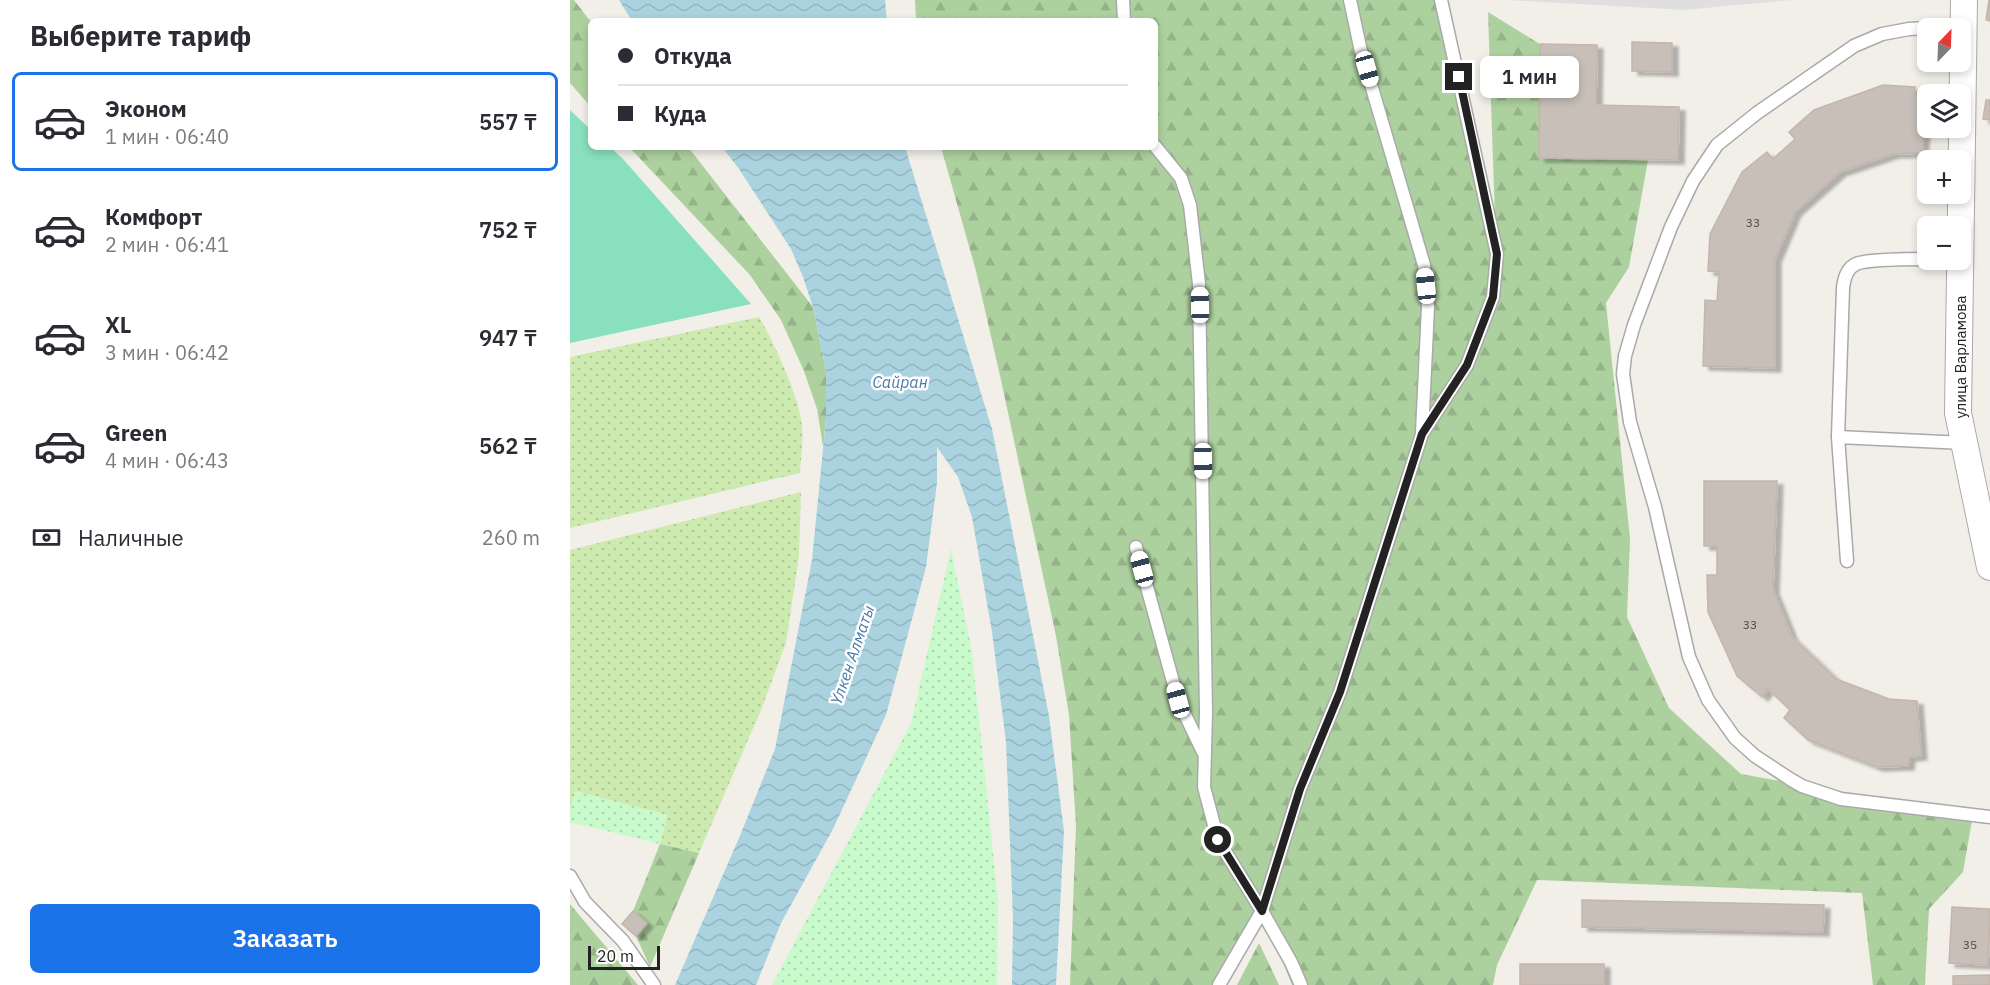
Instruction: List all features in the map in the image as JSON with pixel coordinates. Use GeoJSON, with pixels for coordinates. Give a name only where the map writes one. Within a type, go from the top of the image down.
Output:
{"type":"FeatureCollection","features":[{"type":"Feature","properties":{"kind":"street","name":"улица Варламова"},"geometry":{"type":"LineString","coordinates":[[1963,18],[1964,0]]}},
{"type":"Feature","properties":{"kind":"street","name":"улица Варламова"},"geometry":{"type":"LineString","coordinates":[[1961,216],[1962,72]]}},
{"type":"Feature","properties":{"kind":"street","name":"улица Варламова"},"geometry":{"type":"LineString","coordinates":[[1961,270],[1958,412],[1964,443],[1981,484],[1990,567]]}},
{"type":"Feature","properties":{"kind":"lane"},"geometry":{"type":"LineString","coordinates":[[1123,0],[1124,18]]}},
{"type":"Feature","properties":{"kind":"lane"},"geometry":{"type":"LineString","coordinates":[[1219,985],[1262,911],[1300,789],[1340,692],[1422,434],[1428,307],[1424,265],[1360,47],[1350,0]]}},
{"type":"Feature","properties":{"kind":"lane"},"geometry":{"type":"LineString","coordinates":[[1422,434],[1467,365],[1493,297],[1497,254],[1441,0]]}},
{"type":"Feature","properties":{"kind":"lane"},"geometry":{"type":"LineString","coordinates":[[1917,29],[1882,34],[1854,46],[1757,113],[1717,145],[1693,181],[1671,228],[1634,325],[1625,356],[1623,374],[1630,422],[1655,507],[1689,657],[1708,700],[1735,738],[1755,756],[1802,786],[1841,799],[1990,817]]}},
{"type":"Feature","properties":{"kind":"lane"},"geometry":{"type":"LineString","coordinates":[[1158,150],[1181,178],[1190,205],[1199,284],[1206,712],[1203,787],[1218,840],[1262,911],[1291,962],[1301,985]]}},
{"type":"Feature","properties":{"kind":"lane"},"geometry":{"type":"LineString","coordinates":[[1847,561],[1838,437],[1845,276],[1856,264],[1917,259]]}},
{"type":"Feature","properties":{"kind":"lane"},"geometry":{"type":"LineString","coordinates":[[1838,437],[1964,443]]}},
{"type":"Feature","properties":{"kind":"lane"},"geometry":{"type":"LineString","coordinates":[[1136,547],[1178,700],[1205,756]]}},
{"type":"Feature","properties":{"kind":"lane"},"geometry":{"type":"LineString","coordinates":[[570,876],[585,902],[623,942],[654,985]]}},
{"type":"Feature","properties":{"kind":"shaded area"},"geometry":{"type":"Polygon","coordinates":[[[1506,0],[1792,0],[1684,10],[1506,0]]]}},
{"type":"Feature","properties":{"kind":"green space"},"geometry":{"type":"Polygon","coordinates":[[[570,0],[574,0],[588,18],[588,104],[570,83],[570,0]]]}},
{"type":"Feature","properties":{"kind":"green space"},"geometry":{"type":"Polygon","coordinates":[[[915,0],[1434,0],[1496,250],[1488,12],[1540,44],[1539,158],[1648,160],[1629,267],[1606,303],[1630,539],[1627,617],[1669,708],[1741,774],[1973,815],[1963,872],[1929,909],[1925,985],[1873,985],[1862,893],[1537,880],[1497,965],[1493,985],[1292,985],[1262,912],[1220,985],[1070,985],[1076,826],[1069,715],[1056,636],[1001,380],[976,271],[942,150],[1158,150],[1158,18],[916,18],[915,0]]]}},
{"type":"Feature","properties":{"kind":"green space"},"geometry":{"type":"Polygon","coordinates":[[[570,110],[588,127],[588,150],[613,150],[623,159],[751,304],[570,343],[570,110]]]}},
{"type":"Feature","properties":{"kind":"green space"},"geometry":{"type":"Polygon","coordinates":[[[632,150],[690,150],[813,307],[826,371],[826,419],[823,446],[817,409],[804,371],[781,320],[750,275],[632,150]]]}},
{"type":"Feature","properties":{"kind":"green space"},"geometry":{"type":"Polygon","coordinates":[[[759,317],[772,341],[797,401],[802,426],[800,473],[570,528],[570,357],[759,317]]]}},
{"type":"Feature","properties":{"kind":"green space"},"geometry":{"type":"Polygon","coordinates":[[[801,492],[799,556],[786,643],[761,710],[699,853],[660,844],[667,815],[575,791],[570,811],[570,550],[801,492]]]}},
{"type":"Feature","properties":{"kind":"green space"},"geometry":{"type":"Polygon","coordinates":[[[951,549],[972,652],[998,900],[997,985],[772,985],[911,723],[951,549]]]}},
{"type":"Feature","properties":{"kind":"green space"},"geometry":{"type":"Polygon","coordinates":[[[575,791],[667,815],[660,844],[570,822],[575,791]]]}},
{"type":"Feature","properties":{"kind":"green space"},"geometry":{"type":"Polygon","coordinates":[[[660,844],[699,853],[650,967],[636,936],[647,923],[633,911],[660,844]]]}},
{"type":"Feature","properties":{"kind":"green space"},"geometry":{"type":"Polygon","coordinates":[[[570,904],[638,985],[570,985],[570,904]]]}},
{"type":"Feature","properties":{"kind":"green space"},"geometry":{"type":"Polygon","coordinates":[[[1259,943],[1279,985],[1237,985],[1259,943]]]}},
{"type":"Feature","properties":{"kind":"water"},"geometry":{"type":"Polygon","coordinates":[[[619,0],[885,0],[887,18],[630,18],[619,0]]]}},
{"type":"Feature","properties":{"kind":"water","name":"Сайран"},"geometry":{"type":"Polygon","coordinates":[[[724,150],[906,150],[992,429],[1049,716],[1064,831],[1056,985],[1012,985],[1013,918],[1006,742],[992,632],[972,517],[958,477],[937,447],[937,483],[926,567],[886,715],[833,829],[781,923],[756,985],[675,985],[775,749],[812,560],[826,419],[826,371],[813,307],[803,277],[791,249],[724,150]]]}},
{"type":"Feature","properties":{"kind":"building"},"geometry":{"type":"Polygon","coordinates":[[[1990,0],[1990,21],[1986,20],[1990,0]]]}},
{"type":"Feature","properties":{"kind":"building"},"geometry":{"type":"Polygon","coordinates":[[[1632,42],[1672,43],[1672,72],[1632,71],[1632,42]]]}},
{"type":"Feature","properties":{"kind":"building"},"geometry":{"type":"Polygon","coordinates":[[[1540,44],[1597,45],[1596,105],[1679,107],[1678,160],[1539,158],[1540,44]]]}},
{"type":"Feature","properties":{"kind":"building"},"geometry":{"type":"Polygon","coordinates":[[[1883,85],[1915,87],[1917,138],[1923,138],[1922,150],[1917,150],[1917,153],[1893,154],[1840,172],[1795,212],[1775,259],[1775,368],[1703,366],[1705,300],[1717,301],[1719,272],[1708,271],[1710,234],[1742,172],[1767,152],[1773,159],[1795,139],[1789,132],[1814,110],[1883,85]]]}},
{"type":"Feature","properties":{"kind":"building"},"geometry":{"type":"Polygon","coordinates":[[[1986,100],[1990,100],[1990,120],[1983,119],[1986,100]]]}},
{"type":"Feature","properties":{"kind":"building"},"geometry":{"type":"Polygon","coordinates":[[[1704,481],[1777,481],[1773,590],[1792,637],[1836,679],[1889,699],[1917,701],[1921,756],[1909,757],[1908,766],[1877,767],[1808,740],[1784,718],[1790,710],[1768,689],[1762,697],[1737,676],[1708,612],[1707,575],[1717,575],[1717,546],[1704,546],[1704,481]]]}},
{"type":"Feature","properties":{"kind":"building"},"geometry":{"type":"Polygon","coordinates":[[[1582,900],[1824,905],[1823,932],[1582,927],[1582,900]]]}},
{"type":"Feature","properties":{"kind":"building"},"geometry":{"type":"Polygon","coordinates":[[[1952,907],[1990,909],[1988,965],[1949,963],[1952,907]]]}},
{"type":"Feature","properties":{"kind":"building"},"geometry":{"type":"Polygon","coordinates":[[[633,911],[647,923],[636,936],[622,924],[633,911]]]}},
{"type":"Feature","properties":{"kind":"building"},"geometry":{"type":"Polygon","coordinates":[[[1520,964],[1604,964],[1604,985],[1520,985],[1520,964]]]}},
{"type":"Feature","properties":{"kind":"building"},"geometry":{"type":"Polygon","coordinates":[[[1990,975],[1990,985],[1953,985],[1953,976],[1990,975]]]}},
{"type":"Feature","properties":{"kind":"route"},"geometry":{"type":"LineString","coordinates":[[1218,840],[1262,911],[1300,789],[1340,692],[1422,434],[1467,365],[1493,297],[1497,254],[1459,77]]}},
{"type":"Feature","properties":{"kind":"water label","name":"Үлкен Алматы"},"geometry":{"type":"Point","coordinates":[852,655]}}]}
